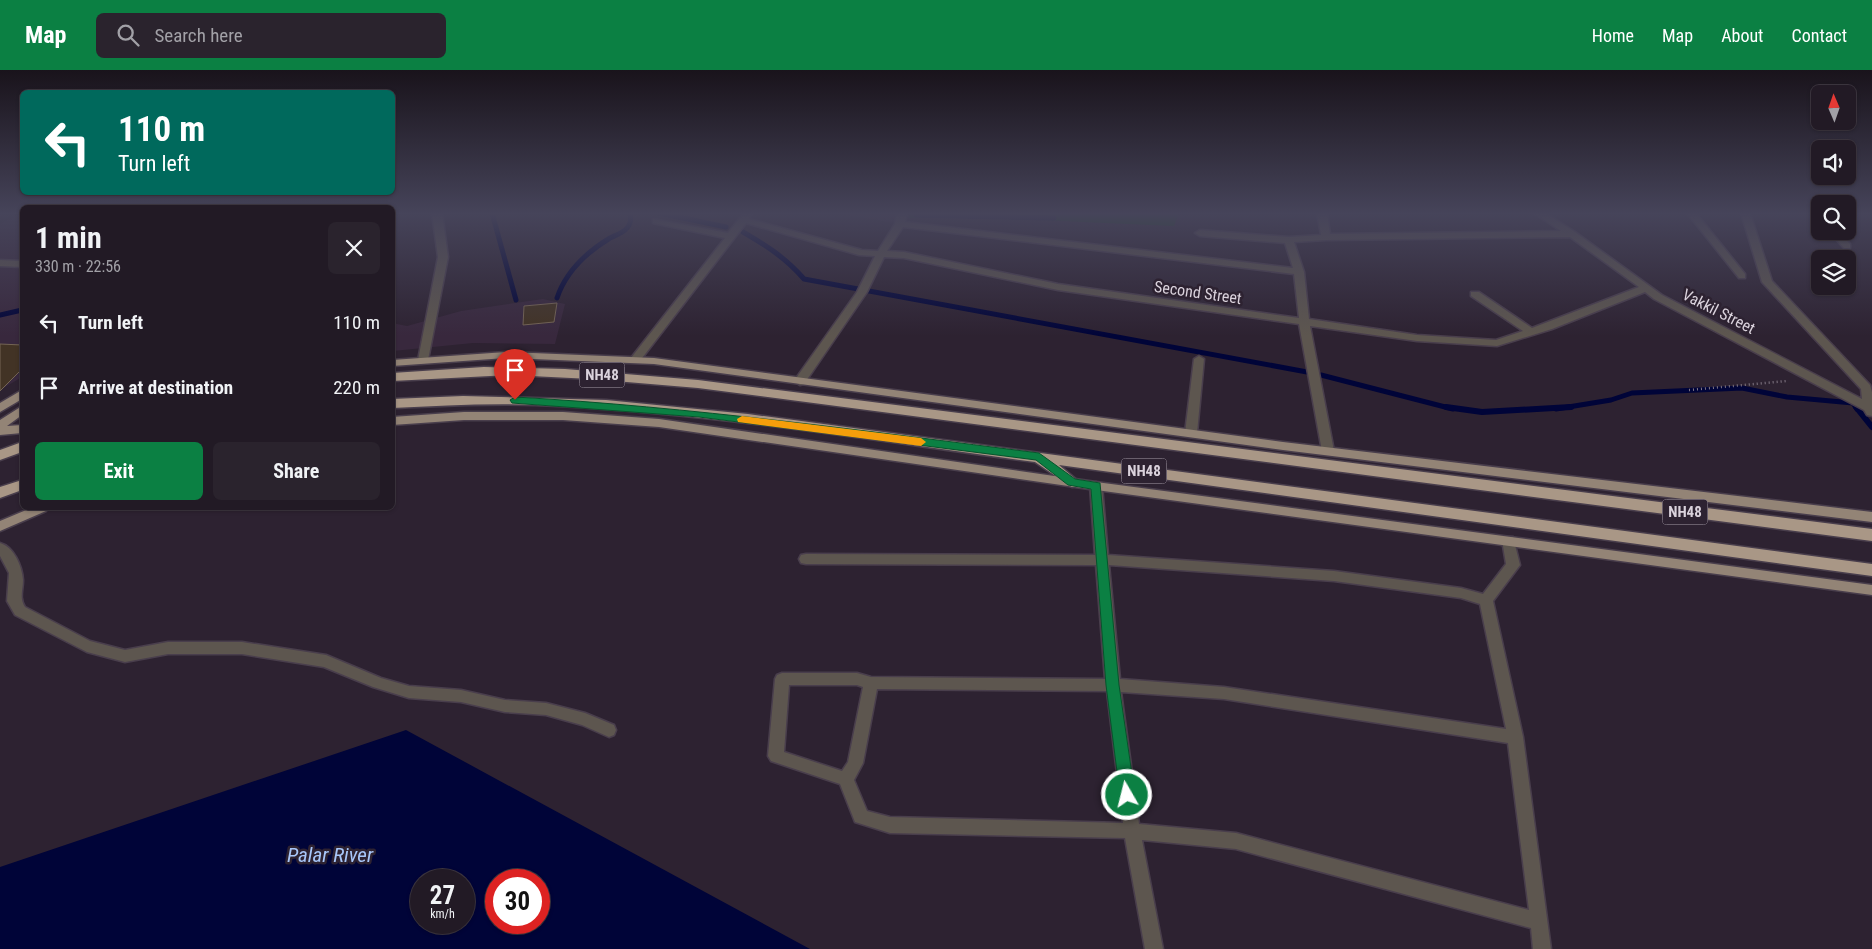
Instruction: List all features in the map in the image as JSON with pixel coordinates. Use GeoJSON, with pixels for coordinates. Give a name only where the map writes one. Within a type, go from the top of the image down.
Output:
{"type":"FeatureCollection","features":[{"type":"Feature","properties":{"kind":"highway","name":"NH48"},"geometry":{"type":"LineString","coordinates":[[395,377],[484,371],[603,375],[698,384],[1872,535]]}},
{"type":"Feature","properties":{"kind":"highway","name":"NH48"},"geometry":{"type":"LineString","coordinates":[[395,404],[497,400],[625,407],[1039,457],[1872,570]]}},
{"type":"Feature","properties":{"kind":"highway"},"geometry":{"type":"LineString","coordinates":[[0,455],[20,448]]}},
{"type":"Feature","properties":{"kind":"highway"},"geometry":{"type":"LineString","coordinates":[[1039,457],[1072,482]]}},
{"type":"Feature","properties":{"kind":"highway"},"geometry":{"type":"LineString","coordinates":[[0,494],[20,486]]}},
{"type":"Feature","properties":{"kind":"main road"},"geometry":{"type":"LineString","coordinates":[[395,363],[506,355],[635,360],[1328,451],[1872,517]]}},
{"type":"Feature","properties":{"kind":"main road"},"geometry":{"type":"LineString","coordinates":[[0,408],[20,395]]}},
{"type":"Feature","properties":{"kind":"main road"},"geometry":{"type":"LineString","coordinates":[[0,426],[20,411]]}},
{"type":"Feature","properties":{"kind":"main road"},"geometry":{"type":"LineString","coordinates":[[395,421],[464,416],[563,416],[659,423],[1096,486],[1872,590]]}},
{"type":"Feature","properties":{"kind":"main road"},"geometry":{"type":"LineString","coordinates":[[0,431],[20,429]]}},
{"type":"Feature","properties":{"kind":"main road"},"geometry":{"type":"LineString","coordinates":[[0,526],[37,510]]}},
{"type":"Feature","properties":{"kind":"street"},"geometry":{"type":"LineString","coordinates":[[423,360],[443,254]]}},
{"type":"Feature","properties":{"kind":"street"},"geometry":{"type":"LineString","coordinates":[[635,360],[715,254]]}},
{"type":"Feature","properties":{"kind":"street"},"geometry":{"type":"LineString","coordinates":[[800,381],[865,287],[881,254]]}},
{"type":"Feature","properties":{"kind":"street","name":"Second Street"},"geometry":{"type":"LineString","coordinates":[[881,254],[904,255],[1058,287],[1417,338],[1497,343],[1529,331],[1548,327],[1646,288]]}},
{"type":"Feature","properties":{"kind":"street"},"geometry":{"type":"LineString","coordinates":[[1125,254],[1299,272]]}},
{"type":"Feature","properties":{"kind":"street"},"geometry":{"type":"LineString","coordinates":[[1293,254],[1299,272],[1304,321],[1328,451]]}},
{"type":"Feature","properties":{"kind":"street","name":"Vakkil Street"},"geometry":{"type":"LineString","coordinates":[[1599,254],[1658,297],[1870,410]]}},
{"type":"Feature","properties":{"kind":"street"},"geometry":{"type":"LineString","coordinates":[[1724,254],[1742,276]]}},
{"type":"Feature","properties":{"kind":"street"},"geometry":{"type":"LineString","coordinates":[[1758,254],[1767,282],[1869,387],[1870,410]]}},
{"type":"Feature","properties":{"kind":"street"},"geometry":{"type":"LineString","coordinates":[[0,263],[20,264]]}},
{"type":"Feature","properties":{"kind":"street"},"geometry":{"type":"LineString","coordinates":[[1475,294],[1529,331]]}},
{"type":"Feature","properties":{"kind":"street"},"geometry":{"type":"LineString","coordinates":[[1191,433],[1200,359]]}},
{"type":"Feature","properties":{"kind":"street"},"geometry":{"type":"LineString","coordinates":[[1096,486],[1113,685],[1132,831],[1154,949]]}},
{"type":"Feature","properties":{"kind":"street"},"geometry":{"type":"LineString","coordinates":[[1508,540],[1512,566],[1486,600],[1515,737],[1542,949]]}},
{"type":"Feature","properties":{"kind":"street"},"geometry":{"type":"LineString","coordinates":[[0,548],[7,554],[18,582],[14,602],[20,611],[88,646],[125,656],[168,648],[242,648],[326,660],[378,683],[409,692],[461,696],[505,706],[546,709],[585,719],[609,730]]}},
{"type":"Feature","properties":{"kind":"street"},"geometry":{"type":"LineString","coordinates":[[806,559],[1103,560],[1334,576],[1462,593],[1486,600]]}},
{"type":"Feature","properties":{"kind":"street"},"geometry":{"type":"LineString","coordinates":[[846,779],[776,756],[782,679],[857,679],[871,684],[1113,685],[1224,693],[1515,737]]}},
{"type":"Feature","properties":{"kind":"street"},"geometry":{"type":"LineString","coordinates":[[846,779],[855,764],[871,684]]}},
{"type":"Feature","properties":{"kind":"street"},"geometry":{"type":"LineString","coordinates":[[846,779],[861,817],[890,825],[1132,831],[1236,841],[1540,922]]}},
{"type":"Feature","properties":{"kind":"path"},"geometry":{"type":"LineString","coordinates":[[1689,390],[1761,385],[1812,378]]}},
{"type":"Feature","properties":{"kind":"shaded area"},"geometry":{"type":"Polygon","coordinates":[[[0,254],[20,254],[20,378],[0,390],[0,254]]]}},
{"type":"Feature","properties":{"kind":"shaded area"},"geometry":{"type":"Polygon","coordinates":[[[543,299],[565,304],[555,344],[473,343],[395,351],[395,324],[407,326],[461,311],[543,299]]]}},
{"type":"Feature","properties":{"kind":"water","name":"Palar River"},"geometry":{"type":"Polygon","coordinates":[[[406,730],[810,949],[0,949],[0,867],[406,730]]]}},
{"type":"Feature","properties":{"kind":"building"},"geometry":{"type":"Polygon","coordinates":[[[557,303],[554,322],[523,325],[524,306],[557,303]]]}},
{"type":"Feature","properties":{"kind":"building"},"geometry":{"type":"Polygon","coordinates":[[[0,344],[20,345],[20,371],[0,391],[0,344]]]}},
{"type":"Feature","properties":{"kind":"waterway"},"geometry":{"type":"LineString","coordinates":[[503,254],[516,300]]}},
{"type":"Feature","properties":{"kind":"waterway"},"geometry":{"type":"LineString","coordinates":[[557,298],[566,279],[587,254]]}},
{"type":"Feature","properties":{"kind":"waterway"},"geometry":{"type":"LineString","coordinates":[[777,254],[804,279],[1307,372]]}},
{"type":"Feature","properties":{"kind":"waterway"},"geometry":{"type":"LineString","coordinates":[[0,315],[20,310]]}},
{"type":"Feature","properties":{"kind":"waterway"},"geometry":{"type":"LineString","coordinates":[[1321,375],[1453,409]]}},
{"type":"Feature","properties":{"kind":"waterway"},"geometry":{"type":"LineString","coordinates":[[1567,407],[1611,400],[1632,393],[1742,388],[1787,397],[1853,403],[1857,409]]}},
{"type":"Feature","properties":{"kind":"waterway"},"geometry":{"type":"LineString","coordinates":[[1446,407],[1482,412],[1567,407]]}},
{"type":"Feature","properties":{"kind":"waterway"},"geometry":{"type":"LineString","coordinates":[[1556,409],[1567,407]]}},
{"type":"Feature","properties":{"kind":"waterway"},"geometry":{"type":"LineString","coordinates":[[1567,407],[1571,407]]}},
{"type":"Feature","properties":{"kind":"waterway"},"geometry":{"type":"LineString","coordinates":[[1856,407],[1872,427]]}},
{"type":"Feature","properties":{"kind":"slow traffic"},"geometry":{"type":"LineString","coordinates":[[742,419],[921,442]]}},
{"type":"Feature","properties":{"kind":"route"},"geometry":{"type":"LineString","coordinates":[[515,400],[699,414],[1039,457],[1072,482],[1096,486],[1113,685],[1127,795]]}}]}
